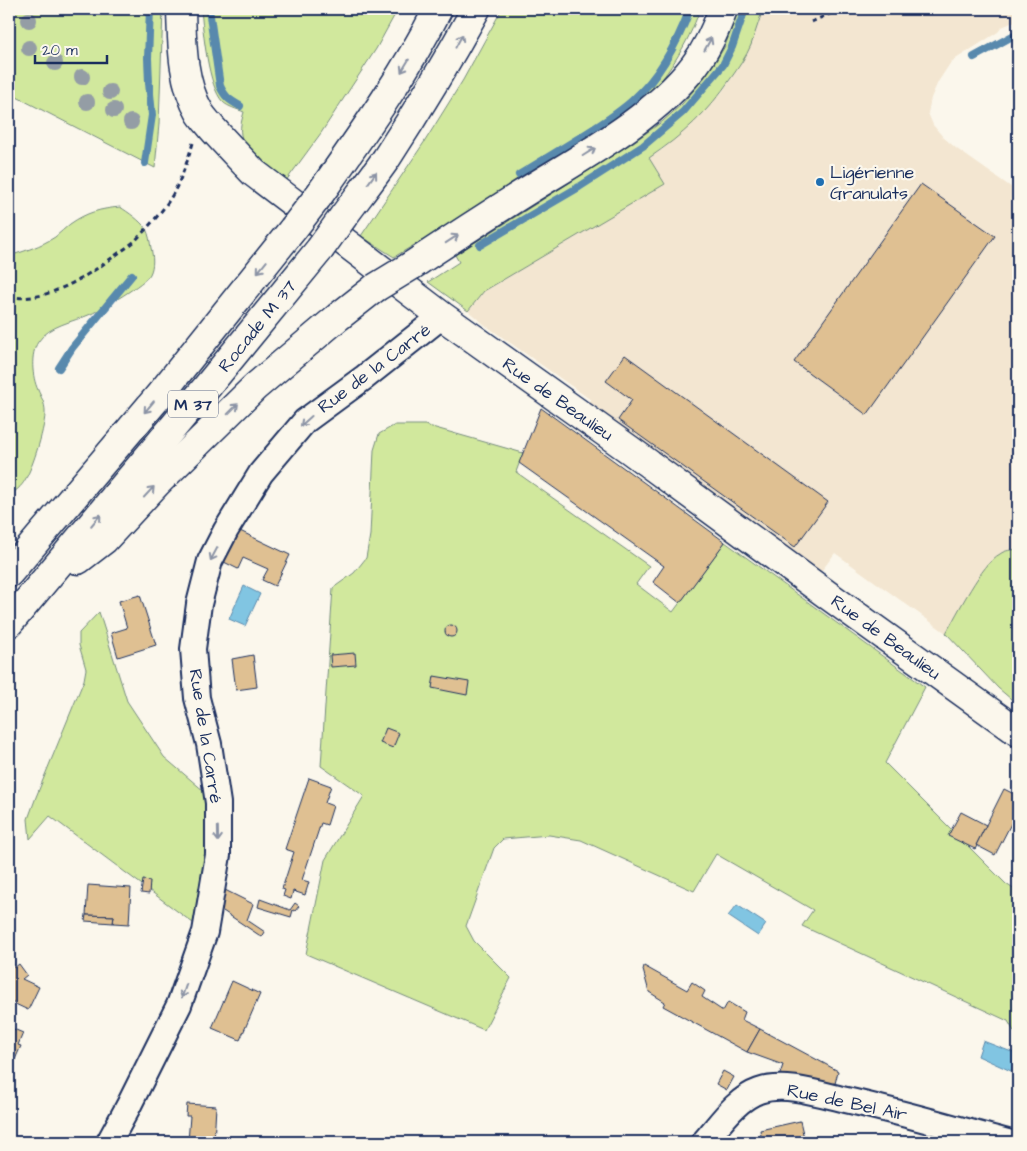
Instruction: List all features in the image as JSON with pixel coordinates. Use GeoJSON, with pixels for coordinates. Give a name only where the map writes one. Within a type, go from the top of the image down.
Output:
{"type":"FeatureCollection","features":[{"type":"Feature","properties":{"kind":"main road","name":"Rue de Beaulieu"},"geometry":{"type":"LineString","coordinates":[[181,9],[182,42],[186,75],[191,94],[201,114],[229,148],[254,173],[442,316],[1018,732]]}},
{"type":"Feature","properties":{"kind":"main road","name":"Rocade M 37"},"geometry":{"type":"LineString","coordinates":[[9,573],[163,391],[317,198],[371,120],[406,65],[438,9]]}},
{"type":"Feature","properties":{"kind":"main road","name":"Rocade M 37"},"geometry":{"type":"LineString","coordinates":[[9,624],[320,249],[385,160],[452,54],[476,9]]}},
{"type":"Feature","properties":{"kind":"main road"},"geometry":{"type":"LineString","coordinates":[[31,597],[104,540],[157,483],[254,387],[338,317],[375,288],[592,150],[656,106],[694,66],[716,29],[723,9]]}},
{"type":"Feature","properties":{"kind":"street","name":"Rue de la Carré"},"geometry":{"type":"LineString","coordinates":[[109,1142],[179,1005],[205,932],[218,855],[218,803],[209,744],[197,698],[193,649],[199,604],[210,561],[226,530],[261,473],[305,421],[442,316]]}},
{"type":"Feature","properties":{"kind":"street","name":"Rue de Bel Air"},"geometry":{"type":"LineString","coordinates":[[704,1142],[745,1098],[759,1091],[776,1088],[791,1088],[882,1108],[1008,1142]]}},
{"type":"Feature","properties":{"kind":"path"},"geometry":{"type":"LineString","coordinates":[[811,22],[841,9]]}},
{"type":"Feature","properties":{"kind":"path"},"geometry":{"type":"LineString","coordinates":[[9,296],[22,298],[47,294],[74,283],[105,264],[133,242],[157,216],[175,191],[187,162],[201,114]]}},
{"type":"Feature","properties":{"kind":"shaded area"},"geometry":{"type":"Polygon","coordinates":[[[763,9],[1018,9],[1018,20],[1002,27],[998,32],[951,62],[938,82],[931,98],[928,113],[933,125],[943,137],[1018,192],[1018,549],[1010,550],[960,608],[946,633],[835,553],[817,577],[585,409],[591,400],[468,311],[484,291],[665,184],[649,158],[663,149],[722,92],[750,46],[763,9]]]}},
{"type":"Feature","properties":{"kind":"green space"},"geometry":{"type":"Polygon","coordinates":[[[9,9],[163,9],[159,124],[155,168],[9,93],[9,9]]]}},
{"type":"Feature","properties":{"kind":"green space"},"geometry":{"type":"Polygon","coordinates":[[[201,9],[398,9],[376,49],[321,133],[283,185],[244,143],[241,124],[244,112],[225,104],[218,95],[207,58],[201,9]]]}},
{"type":"Feature","properties":{"kind":"green space"},"geometry":{"type":"Polygon","coordinates":[[[502,9],[700,9],[683,48],[659,84],[640,105],[436,240],[427,239],[421,241],[394,257],[361,236],[425,141],[463,80],[502,9]]]}},
{"type":"Feature","properties":{"kind":"green space"},"geometry":{"type":"Polygon","coordinates":[[[739,9],[763,9],[751,45],[734,74],[704,112],[684,132],[649,158],[665,184],[484,291],[468,311],[428,282],[459,262],[455,255],[632,143],[663,121],[682,104],[716,61],[725,46],[739,9]]]}},
{"type":"Feature","properties":{"kind":"green space"},"geometry":{"type":"Polygon","coordinates":[[[120,207],[138,220],[147,231],[153,258],[150,274],[123,296],[91,314],[55,328],[38,342],[34,353],[33,372],[36,385],[43,400],[45,417],[32,466],[24,482],[16,491],[9,495],[9,256],[50,240],[70,224],[88,214],[120,207]]]}},
{"type":"Feature","properties":{"kind":"green space"},"geometry":{"type":"Polygon","coordinates":[[[395,425],[425,425],[523,453],[516,472],[649,566],[636,584],[673,612],[725,542],[925,687],[885,763],[1006,884],[1018,892],[1018,1038],[1008,1021],[802,926],[813,910],[716,854],[694,891],[581,840],[549,835],[503,839],[494,848],[466,926],[474,941],[511,978],[484,1030],[306,954],[325,860],[364,796],[321,766],[333,588],[354,573],[366,558],[370,535],[374,450],[379,434],[395,425]]]}},
{"type":"Feature","properties":{"kind":"green space"},"geometry":{"type":"Polygon","coordinates":[[[1018,549],[1018,705],[998,688],[946,633],[970,590],[986,567],[1002,553],[1018,549]]]}},
{"type":"Feature","properties":{"kind":"green space"},"geometry":{"type":"Polygon","coordinates":[[[99,612],[127,701],[164,757],[218,803],[205,932],[50,816],[30,839],[28,819],[84,680],[86,669],[79,645],[79,633],[99,612]]]}},
{"type":"Feature","properties":{"kind":"water"},"geometry":{"type":"Polygon","coordinates":[[[244,586],[260,594],[245,626],[229,619],[244,586]]]}},
{"type":"Feature","properties":{"kind":"water"},"geometry":{"type":"Polygon","coordinates":[[[737,905],[766,924],[758,936],[728,916],[737,905]]]}},
{"type":"Feature","properties":{"kind":"water"},"geometry":{"type":"Polygon","coordinates":[[[983,1041],[1017,1054],[1011,1071],[978,1056],[983,1041]]]}},
{"type":"Feature","properties":{"kind":"building"},"geometry":{"type":"Polygon","coordinates":[[[921,184],[995,236],[867,415],[794,362],[921,184]]]}},
{"type":"Feature","properties":{"kind":"building"},"geometry":{"type":"Polygon","coordinates":[[[625,355],[828,502],[795,547],[618,420],[632,400],[606,381],[625,355]]]}},
{"type":"Feature","properties":{"kind":"building"},"geometry":{"type":"Polygon","coordinates":[[[541,408],[725,542],[680,603],[653,582],[664,566],[519,463],[541,408]]]}},
{"type":"Feature","properties":{"kind":"building"},"geometry":{"type":"Polygon","coordinates":[[[240,531],[290,555],[275,586],[262,580],[268,569],[243,558],[238,569],[222,561],[240,531]]]}},
{"type":"Feature","properties":{"kind":"building"},"geometry":{"type":"Polygon","coordinates":[[[140,595],[156,645],[118,657],[111,633],[127,628],[119,601],[140,595]]]}},
{"type":"Feature","properties":{"kind":"building"},"geometry":{"type":"Polygon","coordinates":[[[451,625],[457,631],[451,637],[445,631],[451,625]]]}},
{"type":"Feature","properties":{"kind":"building"},"geometry":{"type":"Polygon","coordinates":[[[355,653],[356,665],[331,667],[330,655],[355,653]]]}},
{"type":"Feature","properties":{"kind":"building"},"geometry":{"type":"Polygon","coordinates":[[[253,655],[257,687],[236,690],[232,659],[253,655]]]}},
{"type":"Feature","properties":{"kind":"building"},"geometry":{"type":"Polygon","coordinates":[[[434,676],[469,682],[467,695],[432,688],[434,676]]]}},
{"type":"Feature","properties":{"kind":"building"},"geometry":{"type":"Polygon","coordinates":[[[386,728],[399,733],[393,748],[380,743],[386,728]]]}},
{"type":"Feature","properties":{"kind":"building"},"geometry":{"type":"Polygon","coordinates":[[[309,778],[331,786],[325,803],[333,806],[327,825],[321,823],[302,880],[309,882],[305,895],[293,891],[291,899],[283,896],[285,890],[282,889],[294,852],[285,849],[309,778]]]}},
{"type":"Feature","properties":{"kind":"building"},"geometry":{"type":"Polygon","coordinates":[[[1004,789],[1018,796],[1018,810],[995,855],[976,845],[1004,789]]]}},
{"type":"Feature","properties":{"kind":"building"},"geometry":{"type":"Polygon","coordinates":[[[961,812],[986,825],[975,849],[948,836],[961,812]]]}},
{"type":"Feature","properties":{"kind":"building"},"geometry":{"type":"Polygon","coordinates":[[[143,880],[150,881],[149,894],[141,893],[143,880]]]}},
{"type":"Feature","properties":{"kind":"building"},"geometry":{"type":"Polygon","coordinates":[[[88,885],[131,888],[129,924],[113,923],[114,916],[86,915],[88,885]]]}},
{"type":"Feature","properties":{"kind":"building"},"geometry":{"type":"Polygon","coordinates":[[[225,890],[253,904],[247,920],[265,932],[262,937],[220,909],[225,890]]]}},
{"type":"Feature","properties":{"kind":"building"},"geometry":{"type":"Polygon","coordinates":[[[260,899],[290,910],[295,903],[299,906],[295,911],[293,910],[291,917],[258,907],[260,899]]]}},
{"type":"Feature","properties":{"kind":"building"},"geometry":{"type":"Polygon","coordinates":[[[86,915],[114,916],[113,923],[85,921],[86,915]]]}},
{"type":"Feature","properties":{"kind":"building"},"geometry":{"type":"Polygon","coordinates":[[[9,938],[12,938],[14,968],[19,964],[27,975],[22,979],[39,987],[28,1010],[9,1001],[9,938]]]}},
{"type":"Feature","properties":{"kind":"building"},"geometry":{"type":"Polygon","coordinates":[[[644,966],[687,990],[692,982],[705,991],[702,997],[723,1011],[728,1002],[745,1012],[742,1020],[760,1029],[747,1052],[663,1006],[665,1002],[649,992],[643,970],[644,966]]]}},
{"type":"Feature","properties":{"kind":"building"},"geometry":{"type":"Polygon","coordinates":[[[232,981],[260,994],[240,1040],[212,1028],[232,981]]]}},
{"type":"Feature","properties":{"kind":"building"},"geometry":{"type":"Polygon","coordinates":[[[9,1027],[23,1033],[18,1045],[21,1046],[9,1073],[9,1027]]]}},
{"type":"Feature","properties":{"kind":"building"},"geometry":{"type":"Polygon","coordinates":[[[760,1029],[838,1071],[834,1088],[779,1077],[783,1065],[747,1052],[760,1029]]]}},
{"type":"Feature","properties":{"kind":"building"},"geometry":{"type":"Polygon","coordinates":[[[723,1071],[734,1077],[727,1090],[716,1084],[723,1071]]]}},
{"type":"Feature","properties":{"kind":"building"},"geometry":{"type":"Polygon","coordinates":[[[187,1104],[216,1106],[214,1142],[188,1142],[190,1116],[186,1116],[187,1104]]]}},
{"type":"Feature","properties":{"kind":"building"},"geometry":{"type":"Polygon","coordinates":[[[800,1121],[805,1142],[762,1142],[760,1130],[800,1121]]]}},
{"type":"Feature","properties":{"kind":"waterway"},"geometry":{"type":"LineString","coordinates":[[145,163],[152,115],[148,58],[150,9]]}},
{"type":"Feature","properties":{"kind":"waterway"},"geometry":{"type":"LineString","coordinates":[[209,9],[220,86],[228,98],[240,106]]}},
{"type":"Feature","properties":{"kind":"waterway"},"geometry":{"type":"LineString","coordinates":[[519,175],[599,125],[634,99],[660,69],[680,33],[690,9]]}},
{"type":"Feature","properties":{"kind":"waterway"},"geometry":{"type":"LineString","coordinates":[[480,245],[579,187],[643,146],[683,112],[723,65],[732,47],[745,9]]}},
{"type":"Feature","properties":{"kind":"waterway"},"geometry":{"type":"LineString","coordinates":[[974,57],[1018,33]]}},
{"type":"Feature","properties":{"kind":"waterway"},"geometry":{"type":"LineString","coordinates":[[59,368],[72,348],[132,275]]}},
{"type":"Feature","properties":{"kind":"place","name":"Ligérienne Granulats"},"geometry":{"type":"Point","coordinates":[820,182]}}]}
